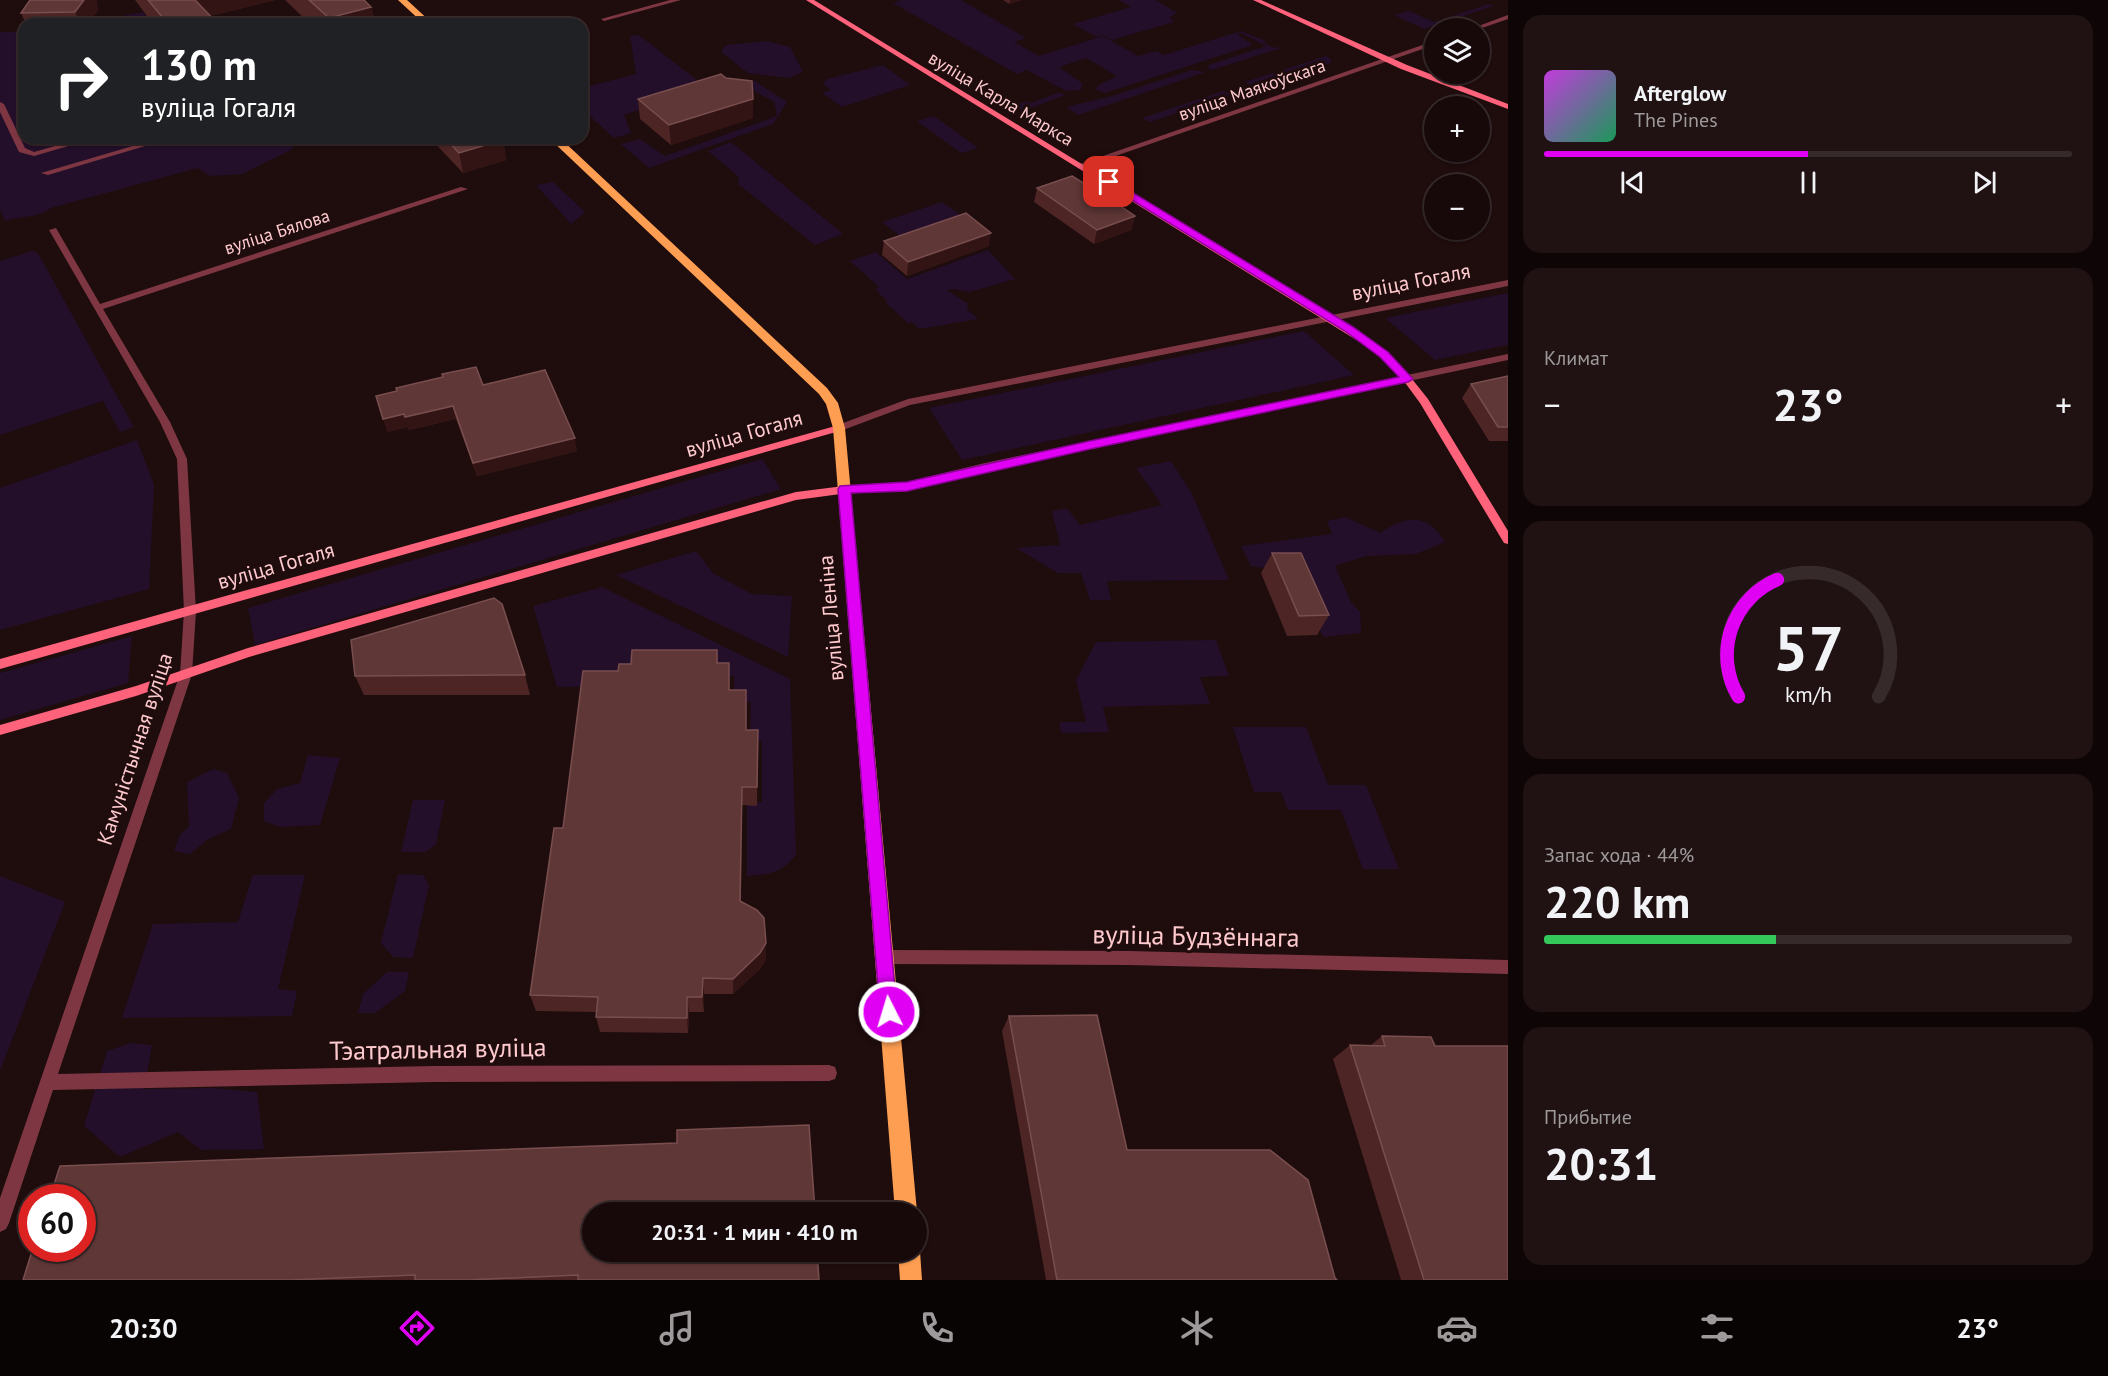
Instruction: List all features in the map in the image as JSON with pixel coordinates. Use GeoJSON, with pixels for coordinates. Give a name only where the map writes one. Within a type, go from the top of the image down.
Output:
{"type":"FeatureCollection","features":[{"type":"Feature","properties":{"kind":"main road"},"geometry":{"type":"LineString","coordinates":[[402,0],[422,18]]}},
{"type":"Feature","properties":{"kind":"main road","name":"вуліца Карла Маркса"},"geometry":{"type":"LineString","coordinates":[[809,0],[1374,347],[1408,379],[1424,401],[1508,540]]}},
{"type":"Feature","properties":{"kind":"main road"},"geometry":{"type":"LineString","coordinates":[[1256,0],[1386,60],[1508,107]]}},
{"type":"Feature","properties":{"kind":"main road","name":"вуліца Леніна"},"geometry":{"type":"LineString","coordinates":[[560,144],[823,391],[835,411],[839,428],[905,1202]]}},
{"type":"Feature","properties":{"kind":"main road","name":"вуліца Гогаля"},"geometry":{"type":"LineString","coordinates":[[0,664],[839,428]]}},
{"type":"Feature","properties":{"kind":"main road"},"geometry":{"type":"LineString","coordinates":[[0,730],[248,653],[796,496],[844,489]]}},
{"type":"Feature","properties":{"kind":"main road"},"geometry":{"type":"LineString","coordinates":[[910,1262],[911,1280]]}},
{"type":"Feature","properties":{"kind":"street"},"geometry":{"type":"LineString","coordinates":[[604,19],[678,0]]}},
{"type":"Feature","properties":{"kind":"street"},"geometry":{"type":"LineString","coordinates":[[1490,23],[1508,17]]}},
{"type":"Feature","properties":{"kind":"street","name":"вуліца Маякоўскага"},"geometry":{"type":"LineString","coordinates":[[1081,165],[1424,47]]}},
{"type":"Feature","properties":{"kind":"street"},"geometry":{"type":"LineString","coordinates":[[0,104],[18,142]]}},
{"type":"Feature","properties":{"kind":"street"},"geometry":{"type":"LineString","coordinates":[[19,144],[22,150],[34,154],[70,144]]}},
{"type":"Feature","properties":{"kind":"street"},"geometry":{"type":"LineString","coordinates":[[45,173],[147,144]]}},
{"type":"Feature","properties":{"kind":"street","name":"вуліца Бялова"},"geometry":{"type":"LineString","coordinates":[[99,307],[464,189]]}},
{"type":"Feature","properties":{"kind":"street","name":"Камуністычная вуліца"},"geometry":{"type":"LineString","coordinates":[[0,1223],[186,674],[190,611],[182,459],[165,422],[53,230]]}},
{"type":"Feature","properties":{"kind":"street","name":"вуліца Гогаля"},"geometry":{"type":"LineString","coordinates":[[839,428],[908,402],[1508,283]]}},
{"type":"Feature","properties":{"kind":"street"},"geometry":{"type":"LineString","coordinates":[[844,489],[907,486],[1097,443],[1508,357]]}},
{"type":"Feature","properties":{"kind":"street","name":"вуліца Будзённага"},"geometry":{"type":"LineString","coordinates":[[884,957],[1164,959],[1508,967]]}},
{"type":"Feature","properties":{"kind":"street","name":"Тэатральная вуліца"},"geometry":{"type":"LineString","coordinates":[[48,1082],[434,1074],[829,1072]]}},
{"type":"Feature","properties":{"kind":"shaded area"},"geometry":{"type":"Polygon","coordinates":[[[901,0],[961,0],[1026,38],[1014,42],[1039,56],[1103,36],[1138,56],[1156,51],[1164,55],[1241,31],[1266,41],[1264,43],[1272,47],[1281,48],[1212,70],[1208,68],[1209,65],[1266,46],[1241,33],[1237,34],[1253,45],[1105,93],[1096,90],[1097,86],[1117,76],[1086,58],[1059,67],[1082,83],[1081,90],[1066,91],[1027,70],[1017,74],[893,3],[901,0]]]}},
{"type":"Feature","properties":{"kind":"shaded area"},"geometry":{"type":"Polygon","coordinates":[[[1119,0],[1156,0],[1177,13],[1170,17],[1174,22],[1112,40],[1103,35],[1097,37],[1073,24],[1131,7],[1119,0]]]}},
{"type":"Feature","properties":{"kind":"shaded area"},"geometry":{"type":"Polygon","coordinates":[[[1489,4],[1493,6],[1457,18],[1446,18],[1489,4]]]}},
{"type":"Feature","properties":{"kind":"shaded area"},"geometry":{"type":"Polygon","coordinates":[[[1409,11],[1425,18],[1424,29],[1394,15],[1409,11]]]}},
{"type":"Feature","properties":{"kind":"shaded area"},"geometry":{"type":"Polygon","coordinates":[[[143,12],[148,18],[92,18],[93,17],[143,12]]]}},
{"type":"Feature","properties":{"kind":"shaded area"},"geometry":{"type":"Polygon","coordinates":[[[0,32],[18,32],[18,144],[295,144],[291,150],[242,174],[210,176],[198,168],[51,208],[35,215],[5,221],[0,209],[0,32]]]}},
{"type":"Feature","properties":{"kind":"shaded area"},"geometry":{"type":"Polygon","coordinates":[[[639,35],[707,88],[624,115],[631,133],[614,138],[588,114],[588,86],[636,74],[630,36],[639,35]]]}},
{"type":"Feature","properties":{"kind":"shaded area"},"geometry":{"type":"Polygon","coordinates":[[[767,41],[790,47],[803,72],[789,78],[748,73],[721,52],[726,45],[767,41]]]}},
{"type":"Feature","properties":{"kind":"shaded area"},"geometry":{"type":"Polygon","coordinates":[[[1326,56],[1330,58],[1331,63],[1254,87],[1245,82],[1326,56]]]}},
{"type":"Feature","properties":{"kind":"shaded area"},"geometry":{"type":"Polygon","coordinates":[[[883,65],[910,85],[842,107],[822,93],[831,90],[823,84],[827,79],[883,65]]]}},
{"type":"Feature","properties":{"kind":"shaded area"},"geometry":{"type":"Polygon","coordinates":[[[1192,70],[1206,72],[1078,115],[1066,107],[1112,96],[1192,70]]]}},
{"type":"Feature","properties":{"kind":"shaded area"},"geometry":{"type":"Polygon","coordinates":[[[737,79],[755,81],[787,102],[773,124],[649,168],[621,144],[640,139],[665,156],[777,116],[774,102],[749,88],[720,85],[737,79]]]}},
{"type":"Feature","properties":{"kind":"shaded area"},"geometry":{"type":"Polygon","coordinates":[[[991,89],[1018,104],[1027,101],[1031,103],[1060,92],[1065,95],[1023,111],[988,91],[991,89]]]}},
{"type":"Feature","properties":{"kind":"shaded area"},"geometry":{"type":"Polygon","coordinates":[[[1223,91],[1231,95],[1150,122],[1142,118],[1223,91]]]}},
{"type":"Feature","properties":{"kind":"shaded area"},"geometry":{"type":"Polygon","coordinates":[[[934,116],[978,148],[961,153],[917,121],[934,116]]]}},
{"type":"Feature","properties":{"kind":"shaded area"},"geometry":{"type":"Polygon","coordinates":[[[731,142],[843,234],[815,245],[738,184],[739,177],[708,151],[731,142]]]}},
{"type":"Feature","properties":{"kind":"shaded area"},"geometry":{"type":"Polygon","coordinates":[[[553,182],[585,212],[571,224],[536,185],[553,182]]]}},
{"type":"Feature","properties":{"kind":"shaded area"},"geometry":{"type":"Polygon","coordinates":[[[942,202],[962,216],[901,237],[882,222],[942,202]]]}},
{"type":"Feature","properties":{"kind":"shaded area"},"geometry":{"type":"Polygon","coordinates":[[[988,250],[1015,279],[970,292],[947,290],[968,304],[967,309],[978,319],[919,329],[913,323],[908,323],[886,303],[887,301],[875,289],[879,287],[850,261],[876,252],[907,279],[988,250]]]}},
{"type":"Feature","properties":{"kind":"shaded area"},"geometry":{"type":"Polygon","coordinates":[[[32,251],[38,253],[134,427],[120,432],[103,401],[0,435],[0,261],[32,251]]]}},
{"type":"Feature","properties":{"kind":"shaded area"},"geometry":{"type":"Polygon","coordinates":[[[1508,293],[1508,345],[1435,360],[1385,318],[1508,293]]]}},
{"type":"Feature","properties":{"kind":"shaded area"},"geometry":{"type":"Polygon","coordinates":[[[1304,331],[1354,375],[962,460],[929,408],[1304,331]]]}},
{"type":"Feature","properties":{"kind":"shaded area"},"geometry":{"type":"Polygon","coordinates":[[[137,440],[154,485],[149,589],[0,630],[0,488],[137,440]]]}},
{"type":"Feature","properties":{"kind":"shaded area"},"geometry":{"type":"Polygon","coordinates":[[[762,459],[781,489],[255,645],[248,608],[762,459]]]}},
{"type":"Feature","properties":{"kind":"shaded area"},"geometry":{"type":"Polygon","coordinates":[[[1171,461],[1192,494],[1229,580],[1107,581],[1111,600],[1090,600],[1081,573],[1058,573],[1016,548],[1060,545],[1052,511],[1067,508],[1080,525],[1162,505],[1136,468],[1171,461]]]}},
{"type":"Feature","properties":{"kind":"shaded area"},"geometry":{"type":"Polygon","coordinates":[[[1345,517],[1380,533],[1407,520],[1424,521],[1438,532],[1445,542],[1416,554],[1366,556],[1335,566],[1351,602],[1360,612],[1361,633],[1323,637],[1293,572],[1251,566],[1241,546],[1332,534],[1327,521],[1345,517]]]}},
{"type":"Feature","properties":{"kind":"shaded area"},"geometry":{"type":"Polygon","coordinates":[[[696,551],[714,574],[752,594],[792,596],[788,657],[616,575],[696,551]]]}},
{"type":"Feature","properties":{"kind":"shaded area"},"geometry":{"type":"Polygon","coordinates":[[[602,587],[790,679],[796,855],[785,866],[768,873],[747,876],[747,802],[762,802],[762,741],[750,741],[751,702],[734,702],[734,676],[722,676],[722,662],[634,662],[616,686],[557,687],[533,606],[602,587]]]}},
{"type":"Feature","properties":{"kind":"shaded area"},"geometry":{"type":"Polygon","coordinates":[[[132,636],[128,683],[0,720],[0,673],[132,636]]]}},
{"type":"Feature","properties":{"kind":"shaded area"},"geometry":{"type":"Polygon","coordinates":[[[1216,640],[1229,676],[1200,677],[1210,704],[1103,707],[1109,732],[1061,733],[1059,722],[1086,722],[1076,680],[1096,642],[1216,640]]]}},
{"type":"Feature","properties":{"kind":"shaded area"},"geometry":{"type":"Polygon","coordinates":[[[1233,727],[1306,727],[1328,785],[1366,785],[1399,869],[1363,869],[1341,810],[1288,810],[1281,792],[1254,792],[1233,727]]]}},
{"type":"Feature","properties":{"kind":"shaded area"},"geometry":{"type":"Polygon","coordinates":[[[308,755],[340,758],[320,825],[280,827],[264,821],[264,803],[277,789],[300,783],[308,755]]]}},
{"type":"Feature","properties":{"kind":"shaded area"},"geometry":{"type":"Polygon","coordinates":[[[213,769],[227,773],[239,798],[231,829],[207,840],[190,854],[174,851],[180,835],[189,826],[187,782],[213,769]]]}},
{"type":"Feature","properties":{"kind":"shaded area"},"geometry":{"type":"Polygon","coordinates":[[[413,800],[445,800],[436,844],[426,852],[401,852],[413,800]]]}},
{"type":"Feature","properties":{"kind":"shaded area"},"geometry":{"type":"Polygon","coordinates":[[[398,874],[423,875],[429,885],[413,958],[393,957],[381,943],[398,874]]]}},
{"type":"Feature","properties":{"kind":"shaded area"},"geometry":{"type":"Polygon","coordinates":[[[253,875],[305,875],[278,989],[297,991],[292,1016],[122,1018],[153,924],[238,922],[253,875]]]}},
{"type":"Feature","properties":{"kind":"shaded area"},"geometry":{"type":"Polygon","coordinates":[[[0,876],[65,902],[0,1071],[0,876]]]}},
{"type":"Feature","properties":{"kind":"shaded area"},"geometry":{"type":"Polygon","coordinates":[[[387,972],[409,972],[405,991],[375,1013],[358,1013],[363,994],[387,972]]]}},
{"type":"Feature","properties":{"kind":"shaded area"},"geometry":{"type":"Polygon","coordinates":[[[131,1043],[152,1045],[144,1089],[214,1088],[257,1092],[264,1149],[201,1150],[178,1132],[120,1157],[84,1126],[107,1051],[131,1043]]]}},
{"type":"Feature","properties":{"kind":"building"},"geometry":{"type":"Polygon","coordinates":[[[30,0],[84,0],[75,12],[21,13],[30,0]]]}},
{"type":"Feature","properties":{"kind":"building"},"geometry":{"type":"Polygon","coordinates":[[[148,0],[195,0],[212,18],[163,18],[148,0]]]}},
{"type":"Feature","properties":{"kind":"building"},"geometry":{"type":"Polygon","coordinates":[[[309,0],[364,0],[371,7],[329,18],[309,0]]]}},
{"type":"Feature","properties":{"kind":"building"},"geometry":{"type":"Polygon","coordinates":[[[721,74],[726,78],[752,81],[753,99],[669,125],[638,99],[721,74]]]}},
{"type":"Feature","properties":{"kind":"building"},"geometry":{"type":"Polygon","coordinates":[[[451,144],[489,144],[459,153],[451,144]]]}},
{"type":"Feature","properties":{"kind":"building"},"geometry":{"type":"Polygon","coordinates":[[[1072,176],[1088,186],[1094,184],[1121,202],[1116,203],[1135,216],[1097,230],[1037,188],[1072,176]]]}},
{"type":"Feature","properties":{"kind":"building"},"geometry":{"type":"Polygon","coordinates":[[[966,213],[991,233],[908,262],[884,241],[966,213]]]}},
{"type":"Feature","properties":{"kind":"building"},"geometry":{"type":"Polygon","coordinates":[[[476,367],[483,385],[545,370],[575,438],[473,463],[453,406],[405,417],[404,414],[383,419],[376,396],[397,391],[396,388],[443,377],[442,374],[476,367]]]}},
{"type":"Feature","properties":{"kind":"building"},"geometry":{"type":"Polygon","coordinates":[[[1508,376],[1508,427],[1498,427],[1471,384],[1508,376]]]}},
{"type":"Feature","properties":{"kind":"building"},"geometry":{"type":"Polygon","coordinates":[[[1272,553],[1301,553],[1329,615],[1299,616],[1272,553]]]}},
{"type":"Feature","properties":{"kind":"building"},"geometry":{"type":"Polygon","coordinates":[[[494,598],[502,604],[525,675],[355,676],[351,640],[494,598]]]}},
{"type":"Feature","properties":{"kind":"building"},"geometry":{"type":"Polygon","coordinates":[[[632,650],[717,650],[717,663],[729,663],[729,690],[746,690],[746,730],[758,730],[757,787],[742,787],[740,901],[757,910],[764,918],[766,943],[760,953],[733,979],[703,978],[702,997],[687,997],[687,1018],[596,1017],[598,997],[530,995],[554,828],[563,828],[583,671],[618,671],[619,664],[631,664],[632,650]]]}},
{"type":"Feature","properties":{"kind":"building"},"geometry":{"type":"Polygon","coordinates":[[[1097,1015],[1127,1150],[1270,1150],[1308,1180],[1337,1280],[1057,1280],[1009,1016],[1097,1015]]]}},
{"type":"Feature","properties":{"kind":"building"},"geometry":{"type":"Polygon","coordinates":[[[1382,1036],[1431,1037],[1435,1046],[1508,1046],[1508,1280],[1424,1280],[1350,1045],[1385,1046],[1382,1036]]]}},
{"type":"Feature","properties":{"kind":"building"},"geometry":{"type":"Polygon","coordinates":[[[809,1125],[814,1202],[582,1202],[582,1262],[818,1262],[819,1280],[578,1280],[578,1275],[415,1280],[415,1275],[290,1280],[23,1280],[29,1262],[96,1262],[96,1184],[54,1184],[60,1166],[677,1143],[677,1130],[809,1125]]]}},
{"type":"Feature","properties":{"kind":"route"},"geometry":{"type":"LineString","coordinates":[[889,1012],[844,489],[907,486],[986,467],[1408,379],[1384,354],[1349,329],[1109,182]]}}]}
